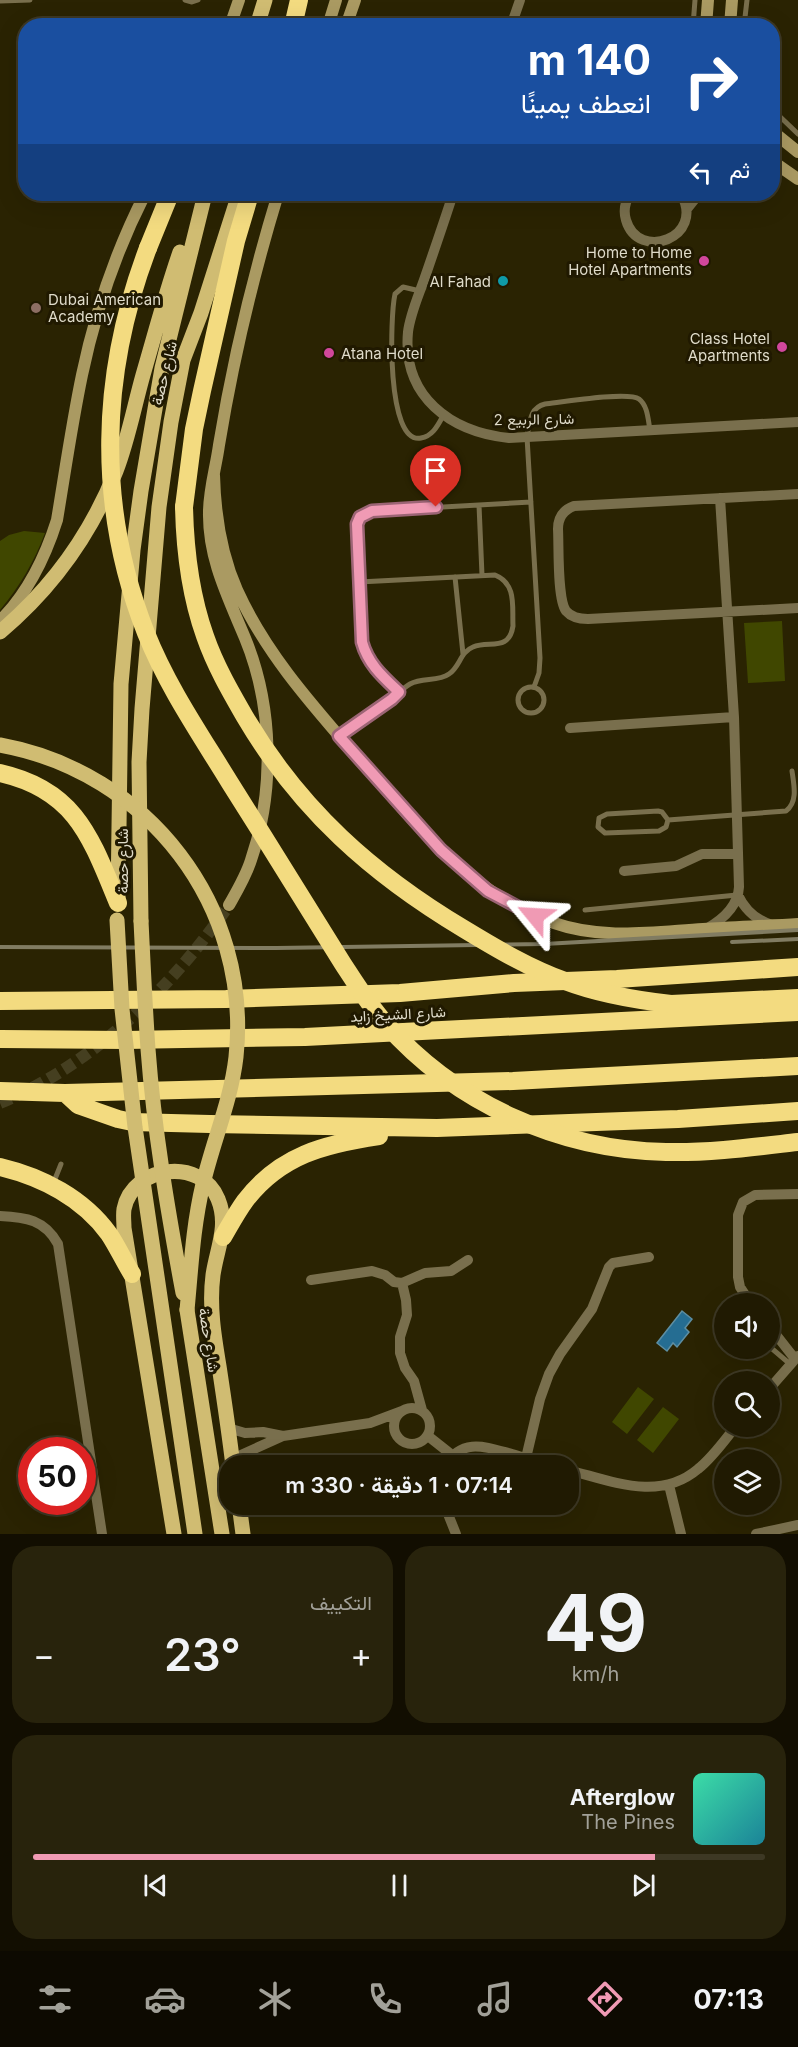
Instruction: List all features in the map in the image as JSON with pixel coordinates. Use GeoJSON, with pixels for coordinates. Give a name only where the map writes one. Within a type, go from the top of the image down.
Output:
{"type":"FeatureCollection","features":[{"type":"Feature","properties":{"kind":"highway"},"geometry":{"type":"LineString","coordinates":[[294,18],[299,0]]}},
{"type":"Feature","properties":{"kind":"highway"},"geometry":{"type":"LineString","coordinates":[[167,201],[128,305],[112,394],[110,455],[112,486],[115,516],[127,575],[146,633],[172,688],[318,924],[370,1003],[401,1040],[438,1073],[486,1104],[546,1131],[593,1144],[666,1152],[715,1151],[798,1142]]}},
{"type":"Feature","properties":{"kind":"highway"},"geometry":{"type":"LineString","coordinates":[[248,201],[236,241],[194,429],[184,507],[191,586],[197,611],[226,685],[259,740],[304,800],[356,853],[415,899],[517,960],[549,975],[591,990],[644,1001],[671,1004],[798,998]]}},
{"type":"Feature","properties":{"kind":"highway"},"geometry":{"type":"LineString","coordinates":[[0,773],[26,781],[44,790],[67,807],[92,841],[117,912]]}},
{"type":"Feature","properties":{"kind":"highway"},"geometry":{"type":"LineString","coordinates":[[0,1001],[226,999],[400,993],[514,983],[798,967]]}},
{"type":"Feature","properties":{"kind":"highway"},"geometry":{"type":"LineString","coordinates":[[731,972],[798,975]]}},
{"type":"Feature","properties":{"kind":"highway"},"geometry":{"type":"LineString","coordinates":[[0,994],[55,1000]]}},
{"type":"Feature","properties":{"kind":"highway","name":"شارع الشيخ زايد"},"geometry":{"type":"LineString","coordinates":[[0,1040],[305,1037],[798,1012]]}},
{"type":"Feature","properties":{"kind":"highway"},"geometry":{"type":"LineString","coordinates":[[0,1091],[65,1093],[513,1081],[798,1066]]}},
{"type":"Feature","properties":{"kind":"highway"},"geometry":{"type":"LineString","coordinates":[[65,1093],[78,1105],[91,1111],[132,1122],[437,1128],[678,1119],[798,1110]]}},
{"type":"Feature","properties":{"kind":"highway"},"geometry":{"type":"LineString","coordinates":[[223,1237],[244,1202],[260,1184],[297,1157],[341,1141],[437,1128]]}},
{"type":"Feature","properties":{"kind":"highway"},"geometry":{"type":"LineString","coordinates":[[0,1167],[18,1171],[52,1186],[83,1206],[108,1233],[132,1274]]}},
{"type":"Feature","properties":{"kind":"main road"},"geometry":{"type":"LineString","coordinates":[[232,18],[238,0]]}},
{"type":"Feature","properties":{"kind":"main road"},"geometry":{"type":"LineString","coordinates":[[259,18],[265,0]]}},
{"type":"Feature","properties":{"kind":"main road"},"geometry":{"type":"LineString","coordinates":[[330,18],[336,0]]}},
{"type":"Feature","properties":{"kind":"main road"},"geometry":{"type":"LineString","coordinates":[[349,18],[355,0]]}},
{"type":"Feature","properties":{"kind":"main road"},"geometry":{"type":"LineString","coordinates":[[707,18],[708,0]]}},
{"type":"Feature","properties":{"kind":"main road"},"geometry":{"type":"LineString","coordinates":[[731,18],[732,0]]}},
{"type":"Feature","properties":{"kind":"main road"},"geometry":{"type":"LineString","coordinates":[[780,137],[798,152]]}},
{"type":"Feature","properties":{"kind":"main road"},"geometry":{"type":"LineString","coordinates":[[780,167],[798,179]]}},
{"type":"Feature","properties":{"kind":"main road"},"geometry":{"type":"LineString","coordinates":[[0,621],[32,579],[52,536],[92,334],[118,254],[142,201]]}},
{"type":"Feature","properties":{"kind":"main road","name":"شارع حصة"},"geometry":{"type":"LineString","coordinates":[[195,1534],[135,1127],[122,1010],[117,912],[121,684],[133,550],[162,368],[203,201]]}},
{"type":"Feature","properties":{"kind":"main road","name":"شارع حصة"},"geometry":{"type":"LineString","coordinates":[[222,1534],[187,1310],[168,1206],[148,1050],[141,921],[140,762],[142,709],[159,507],[173,412],[183,360],[201,313],[237,201]]}},
{"type":"Feature","properties":{"kind":"main road"},"geometry":{"type":"LineString","coordinates":[[229,905],[248,869],[258,838],[265,792],[267,748],[263,704],[253,660],[217,570],[211,546],[208,514],[228,388],[276,201]]}},
{"type":"Feature","properties":{"kind":"main road"},"geometry":{"type":"LineString","coordinates":[[266,233],[281,201]]}},
{"type":"Feature","properties":{"kind":"main road"},"geometry":{"type":"LineString","coordinates":[[0,633],[40,594],[65,562],[88,527],[108,489],[126,439],[176,265],[190,229],[200,212]]}},
{"type":"Feature","properties":{"kind":"main road"},"geometry":{"type":"LineString","coordinates":[[214,475],[221,542],[227,567],[248,612],[276,657],[308,700],[441,850],[488,891],[516,907],[555,924],[594,933],[658,932],[798,924]]}},
{"type":"Feature","properties":{"kind":"main road"},"geometry":{"type":"LineString","coordinates":[[0,745],[36,753],[79,770],[118,793],[136,808],[168,840],[196,877],[225,941],[235,987],[236,1057],[227,1102],[199,1199],[187,1310]]}},
{"type":"Feature","properties":{"kind":"main road"},"geometry":{"type":"LineString","coordinates":[[174,1534],[124,1228],[124,1210],[132,1191],[147,1178],[166,1171],[186,1172],[204,1181],[217,1197],[223,1216],[223,1237],[213,1275],[211,1296],[212,1318],[232,1455]]}},
{"type":"Feature","properties":{"kind":"main road"},"geometry":{"type":"LineString","coordinates":[[240,1515],[243,1534]]}},
{"type":"Feature","properties":{"kind":"street"},"geometry":{"type":"LineString","coordinates":[[514,18],[520,0]]}},
{"type":"Feature","properties":{"kind":"street","name":"شارع الربيع 2"},"geometry":{"type":"LineString","coordinates":[[451,201],[408,332],[408,355],[414,378],[426,399],[443,416],[474,432],[491,436],[527,437],[798,422]]}},
{"type":"Feature","properties":{"kind":"street"},"geometry":{"type":"LineString","coordinates":[[627,201],[624,210],[628,225],[637,236],[650,242],[666,241],[681,230],[687,209],[693,201]]}},
{"type":"Feature","properties":{"kind":"street"},"geometry":{"type":"LineString","coordinates":[[684,201],[687,209]]}},
{"type":"Feature","properties":{"kind":"street"},"geometry":{"type":"LineString","coordinates":[[798,494],[579,506],[568,508],[558,523],[562,604],[570,615],[581,619],[798,608]]}},
{"type":"Feature","properties":{"kind":"street"},"geometry":{"type":"LineString","coordinates":[[720,498],[734,717],[739,891],[749,912],[773,926]]}},
{"type":"Feature","properties":{"kind":"street"},"geometry":{"type":"LineString","coordinates":[[570,728],[734,717]]}},
{"type":"Feature","properties":{"kind":"street"},"geometry":{"type":"LineString","coordinates":[[624,871],[676,866],[702,854],[738,854]]}},
{"type":"Feature","properties":{"kind":"street"},"geometry":{"type":"LineString","coordinates":[[706,929],[723,917],[739,891]]}},
{"type":"Feature","properties":{"kind":"street"},"geometry":{"type":"LineString","coordinates":[[744,1293],[738,1277],[739,1208],[748,1198],[755,1195],[798,1194]]}},
{"type":"Feature","properties":{"kind":"street"},"geometry":{"type":"LineString","coordinates":[[0,1216],[19,1217],[38,1222],[53,1235],[58,1244],[102,1534]]}},
{"type":"Feature","properties":{"kind":"street"},"geometry":{"type":"LineString","coordinates":[[527,1455],[540,1399],[549,1374],[560,1354],[592,1309],[609,1267],[613,1263],[649,1257]]}},
{"type":"Feature","properties":{"kind":"street"},"geometry":{"type":"LineString","coordinates":[[311,1280],[372,1271],[385,1275],[394,1282],[402,1283],[425,1273],[451,1271],[468,1260]]}},
{"type":"Feature","properties":{"kind":"street"},"geometry":{"type":"LineString","coordinates":[[370,1423],[380,1426],[410,1444],[420,1443],[428,1436],[431,1425],[430,1419],[422,1410],[414,1389],[414,1382],[405,1368],[400,1353],[400,1336],[407,1315],[402,1283]]}},
{"type":"Feature","properties":{"kind":"street"},"geometry":{"type":"LineString","coordinates":[[780,1341],[794,1360],[780,1376]]}},
{"type":"Feature","properties":{"kind":"street"},"geometry":{"type":"LineString","coordinates":[[397,1436],[394,1427],[396,1418],[404,1410],[414,1389]]}},
{"type":"Feature","properties":{"kind":"street"},"geometry":{"type":"LineString","coordinates":[[246,1455],[283,1436],[370,1423],[404,1410],[416,1408],[422,1410]]}},
{"type":"Feature","properties":{"kind":"street"},"geometry":{"type":"LineString","coordinates":[[228,1428],[283,1436]]}},
{"type":"Feature","properties":{"kind":"street"},"geometry":{"type":"LineString","coordinates":[[428,1436],[452,1455],[461,1450],[481,1446],[515,1455]]}},
{"type":"Feature","properties":{"kind":"street"},"geometry":{"type":"LineString","coordinates":[[579,1473],[641,1488],[669,1485],[696,1471],[726,1437]]}},
{"type":"Feature","properties":{"kind":"street"},"geometry":{"type":"LineString","coordinates":[[669,1485],[681,1534]]}},
{"type":"Feature","properties":{"kind":"street"},"geometry":{"type":"LineString","coordinates":[[448,1515],[456,1534]]}},
{"type":"Feature","properties":{"kind":"street"},"geometry":{"type":"LineString","coordinates":[[756,1534],[798,1524]]}},
{"type":"Feature","properties":{"kind":"lane"},"geometry":{"type":"LineString","coordinates":[[0,1],[30,0]]}},
{"type":"Feature","properties":{"kind":"lane"},"geometry":{"type":"LineString","coordinates":[[185,0],[192,2],[198,0]]}},
{"type":"Feature","properties":{"kind":"lane"},"geometry":{"type":"LineString","coordinates":[[694,18],[695,0]]}},
{"type":"Feature","properties":{"kind":"lane"},"geometry":{"type":"LineString","coordinates":[[745,18],[747,0]]}},
{"type":"Feature","properties":{"kind":"lane"},"geometry":{"type":"LineString","coordinates":[[780,117],[798,134]]}},
{"type":"Feature","properties":{"kind":"lane"},"geometry":{"type":"LineString","coordinates":[[420,291],[403,287],[395,294],[391,335],[395,390],[403,426],[411,437],[425,438],[433,432],[443,416]]}},
{"type":"Feature","properties":{"kind":"lane"},"geometry":{"type":"LineString","coordinates":[[534,687],[539,673],[540,658],[527,437],[532,414],[539,406],[627,395],[640,399],[644,405],[650,430]]}},
{"type":"Feature","properties":{"kind":"lane"},"geometry":{"type":"LineString","coordinates":[[399,692],[374,667],[362,642],[357,524],[360,517],[372,511],[531,502]]}},
{"type":"Feature","properties":{"kind":"lane"},"geometry":{"type":"LineString","coordinates":[[478,505],[482,575]]}},
{"type":"Feature","properties":{"kind":"lane"},"geometry":{"type":"LineString","coordinates":[[339,736],[416,681],[449,674],[454,670],[463,654],[473,646],[501,644],[512,632],[512,595],[509,585],[495,575],[359,582]]}},
{"type":"Feature","properties":{"kind":"lane"},"geometry":{"type":"LineString","coordinates":[[454,577],[463,654]]}},
{"type":"Feature","properties":{"kind":"lane"},"geometry":{"type":"LineString","coordinates":[[534,687],[542,694],[544,704],[538,712],[527,714],[519,707],[518,697],[524,689],[534,687]]}},
{"type":"Feature","properties":{"kind":"lane"},"geometry":{"type":"LineString","coordinates":[[668,820],[781,812],[790,808],[795,800],[792,771]]}},
{"type":"Feature","properties":{"kind":"lane"},"geometry":{"type":"LineString","coordinates":[[658,811],[663,812],[668,820],[666,827],[659,831],[605,833],[598,827],[599,818],[607,814],[658,811]]}},
{"type":"Feature","properties":{"kind":"lane"},"geometry":{"type":"LineString","coordinates":[[585,910],[739,891]]}},
{"type":"Feature","properties":{"kind":"lane"},"geometry":{"type":"LineString","coordinates":[[52,1186],[61,1164]]}},
{"type":"Feature","properties":{"kind":"lane"},"geometry":{"type":"LineString","coordinates":[[780,1352],[794,1360]]}},
{"type":"Feature","properties":{"kind":"green space"},"geometry":{"type":"Polygon","coordinates":[[[24,531],[45,533],[26,573],[0,610],[0,541],[9,535],[24,531]]]}},
{"type":"Feature","properties":{"kind":"green space"},"geometry":{"type":"Polygon","coordinates":[[[782,621],[785,681],[748,683],[744,623],[782,621]]]}},
{"type":"Feature","properties":{"kind":"green space"},"geometry":{"type":"Polygon","coordinates":[[[638,1387],[654,1399],[627,1434],[612,1422],[638,1387]]]}},
{"type":"Feature","properties":{"kind":"green space"},"geometry":{"type":"Polygon","coordinates":[[[663,1407],[679,1419],[653,1453],[637,1440],[663,1407]]]}},
{"type":"Feature","properties":{"kind":"water"},"geometry":{"type":"Polygon","coordinates":[[[682,1311],[692,1319],[685,1328],[689,1332],[677,1347],[673,1343],[667,1351],[657,1343],[682,1311]]]}},
{"type":"Feature","properties":{"kind":"tunnel"},"geometry":{"type":"LineString","coordinates":[[0,1103],[34,1087],[67,1067],[99,1045],[128,1020],[183,965],[229,905]]}},
{"type":"Feature","properties":{"kind":"railway"},"geometry":{"type":"LineString","coordinates":[[0,947],[276,948],[544,944],[798,930]]}},
{"type":"Feature","properties":{"kind":"railway"},"geometry":{"type":"LineString","coordinates":[[732,942],[798,939]]}},
{"type":"Feature","properties":{"kind":"place","name":"Home to Home Hotel Apartments"},"geometry":{"type":"Point","coordinates":[704,261]}},
{"type":"Feature","properties":{"kind":"place","name":"Al Fahad"},"geometry":{"type":"Point","coordinates":[503,281]}},
{"type":"Feature","properties":{"kind":"place","name":"Dubai American Academy"},"geometry":{"type":"Point","coordinates":[36,308]}},
{"type":"Feature","properties":{"kind":"place","name":"Class Hotel Apartments"},"geometry":{"type":"Point","coordinates":[782,347]}},
{"type":"Feature","properties":{"kind":"place","name":"Atana Hotel"},"geometry":{"type":"Point","coordinates":[329,353]}},
{"type":"Feature","properties":{"kind":"route"},"geometry":{"type":"LineString","coordinates":[[436,507],[372,511],[360,517],[357,524],[362,642],[374,667],[399,692],[339,736],[419,827],[464,872],[488,891],[535,916]]}}]}
